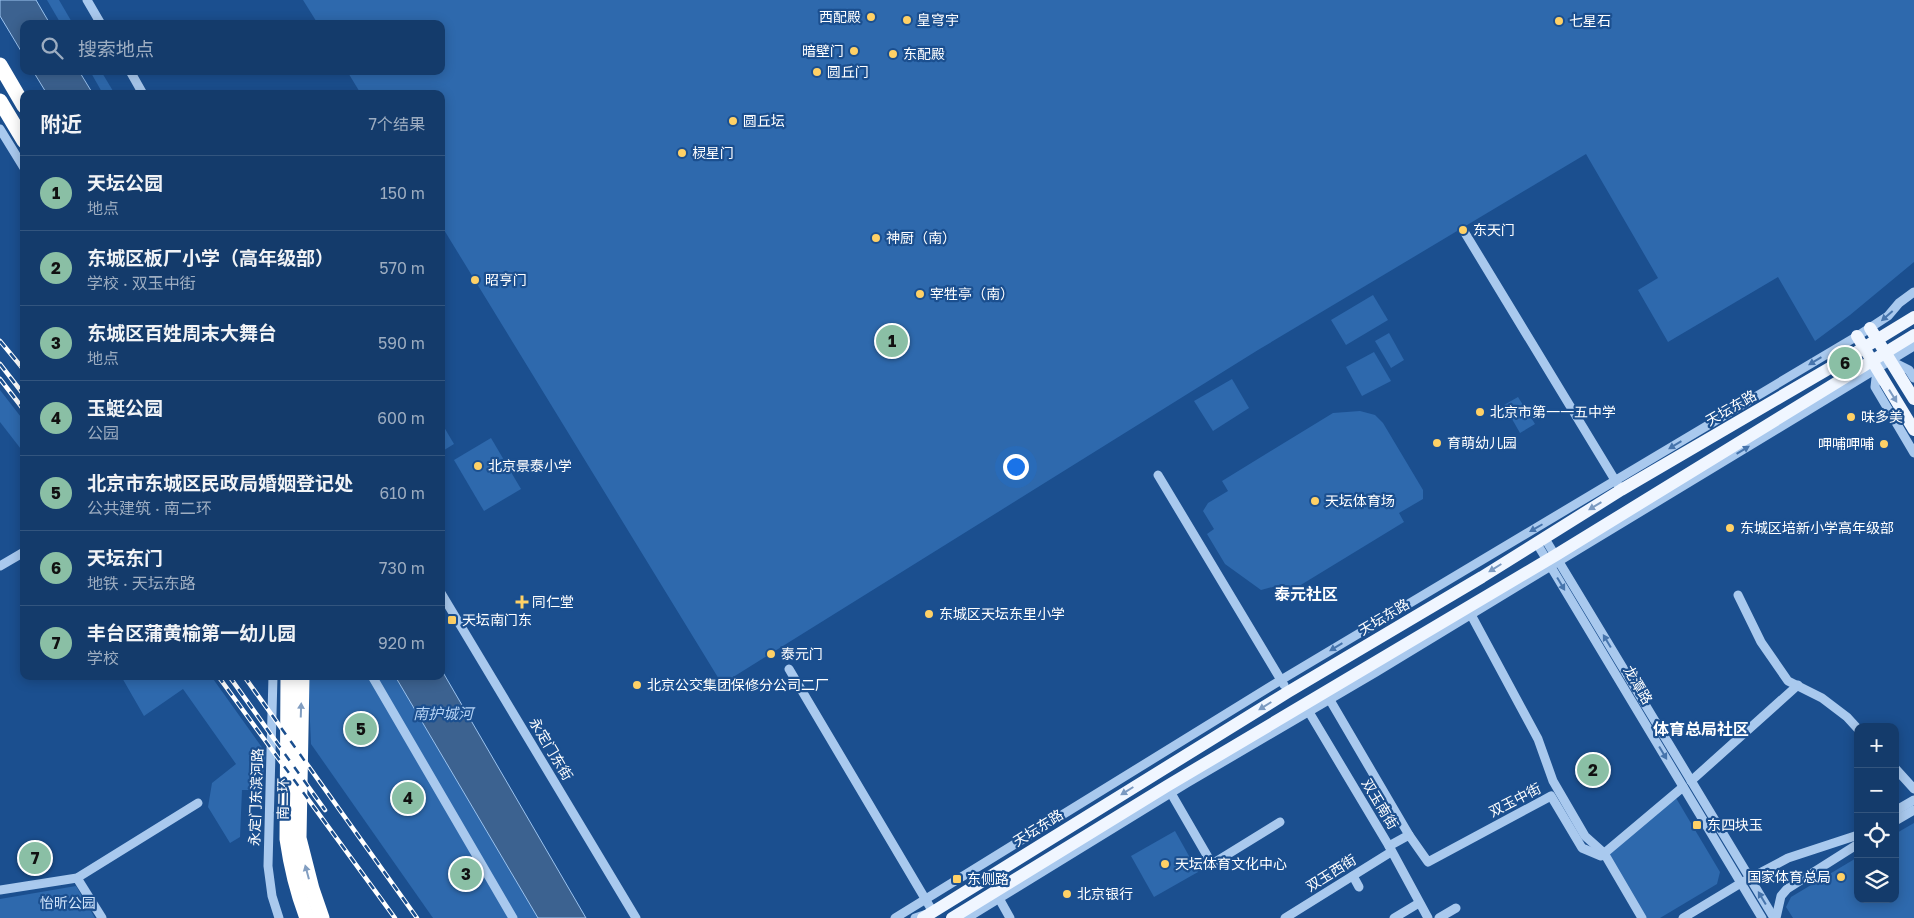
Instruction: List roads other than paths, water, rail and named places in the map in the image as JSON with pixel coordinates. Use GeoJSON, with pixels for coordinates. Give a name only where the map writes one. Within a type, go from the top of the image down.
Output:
{"type":"FeatureCollection","features":[{"type":"Feature","properties":{"kind":"highway"},"geometry":{"type":"LineString","coordinates":[[0,65],[20,99]]}},
{"type":"Feature","properties":{"kind":"highway"},"geometry":{"type":"LineString","coordinates":[[0,101],[20,134]]}},
{"type":"Feature","properties":{"kind":"highway","name":"南二环"},"geometry":{"type":"LineString","coordinates":[[288,680],[287,840],[290,864],[307,918]]}},
{"type":"Feature","properties":{"kind":"highway","name":"南二环"},"geometry":{"type":"LineString","coordinates":[[288,680],[299,838],[312,889],[322,918]]}},
{"type":"Feature","properties":{"kind":"main road","name":"天坛东路"},"geometry":{"type":"LineString","coordinates":[[928,915],[1284,686],[1482,577],[1540,540],[1618,485],[1864,348],[1914,317]]}},
{"type":"Feature","properties":{"kind":"main road"},"geometry":{"type":"LineString","coordinates":[[1870,328],[1914,399]]}},
{"type":"Feature","properties":{"kind":"main road"},"geometry":{"type":"LineString","coordinates":[[952,918],[997,895],[1169,789],[1553,561],[1888,357],[1914,335]]}},
{"type":"Feature","properties":{"kind":"main road"},"geometry":{"type":"LineString","coordinates":[[1857,336],[1914,430]]}},
{"type":"Feature","properties":{"kind":"street"},"geometry":{"type":"LineString","coordinates":[[87,0],[99,20]]}},
{"type":"Feature","properties":{"kind":"street"},"geometry":{"type":"LineString","coordinates":[[132,75],[141,90]]}},
{"type":"Feature","properties":{"kind":"street"},"geometry":{"type":"LineString","coordinates":[[0,129],[20,162]]}},
{"type":"Feature","properties":{"kind":"street"},"geometry":{"type":"LineString","coordinates":[[1465,233],[1618,485]]}},
{"type":"Feature","properties":{"kind":"street"},"geometry":{"type":"LineString","coordinates":[[895,918],[925,898],[1284,686],[1618,485],[1870,328],[1888,316],[1898,303],[1914,292]]}},
{"type":"Feature","properties":{"kind":"street"},"geometry":{"type":"LineString","coordinates":[[1914,346],[1888,357],[1899,366],[1909,370],[1914,378]]}},
{"type":"Feature","properties":{"kind":"street"},"geometry":{"type":"LineString","coordinates":[[1874,365],[1875,387],[1914,452]]}},
{"type":"Feature","properties":{"kind":"street"},"geometry":{"type":"LineString","coordinates":[[1158,475],[1284,686]]}},
{"type":"Feature","properties":{"kind":"street","name":"龙潭路"},"geometry":{"type":"LineString","coordinates":[[1540,540],[1745,880],[1762,918]]}},
{"type":"Feature","properties":{"kind":"street"},"geometry":{"type":"LineString","coordinates":[[0,566],[20,554]]}},
{"type":"Feature","properties":{"kind":"street"},"geometry":{"type":"LineString","coordinates":[[1738,595],[1761,642],[1788,681],[1822,698],[1854,724]]}},
{"type":"Feature","properties":{"kind":"street","name":"永定门东街"},"geometry":{"type":"LineString","coordinates":[[445,600],[636,918]]}},
{"type":"Feature","properties":{"kind":"street"},"geometry":{"type":"LineString","coordinates":[[1469,611],[1538,739],[1553,781],[1585,836],[1604,853],[1642,918]]}},
{"type":"Feature","properties":{"kind":"street"},"geometry":{"type":"LineString","coordinates":[[789,669],[925,898],[928,915],[915,918]]}},
{"type":"Feature","properties":{"kind":"street","name":"永定门东滨河路"},"geometry":{"type":"LineString","coordinates":[[279,918],[272,896],[268,866],[288,680]]}},
{"type":"Feature","properties":{"kind":"street"},"geometry":{"type":"LineString","coordinates":[[374,680],[513,918]]}},
{"type":"Feature","properties":{"kind":"street"},"geometry":{"type":"LineString","coordinates":[[1604,853],[1687,784],[1798,685]]}},
{"type":"Feature","properties":{"kind":"street"},"geometry":{"type":"LineString","coordinates":[[1327,696],[1409,835],[1390,849]]}},
{"type":"Feature","properties":{"kind":"street","name":"双玉南街"},"geometry":{"type":"LineString","coordinates":[[1307,708],[1390,849],[1428,918]]}},
{"type":"Feature","properties":{"kind":"street"},"geometry":{"type":"LineString","coordinates":[[1899,772],[1914,789]]}},
{"type":"Feature","properties":{"kind":"street"},"geometry":{"type":"LineString","coordinates":[[1169,789],[1212,864],[1280,822]]}},
{"type":"Feature","properties":{"kind":"street","name":"双玉中街"},"geometry":{"type":"LineString","coordinates":[[1409,835],[1428,862],[1551,796],[1582,848],[1601,856],[1604,853]]}},
{"type":"Feature","properties":{"kind":"street"},"geometry":{"type":"LineString","coordinates":[[1899,809],[1914,800]]}},
{"type":"Feature","properties":{"kind":"street"},"geometry":{"type":"LineString","coordinates":[[0,890],[77,878],[198,803]]}},
{"type":"Feature","properties":{"kind":"street"},"geometry":{"type":"LineString","coordinates":[[1899,819],[1914,810]]}},
{"type":"Feature","properties":{"kind":"street"},"geometry":{"type":"LineString","coordinates":[[1822,846],[1854,832]]}},
{"type":"Feature","properties":{"kind":"street"},"geometry":{"type":"LineString","coordinates":[[1683,918],[1745,880],[1788,858],[1854,836]]}},
{"type":"Feature","properties":{"kind":"street"},"geometry":{"type":"LineString","coordinates":[[1775,918],[1781,896],[1787,889],[1854,847]]}},
{"type":"Feature","properties":{"kind":"street","name":"双玉西街"},"geometry":{"type":"LineString","coordinates":[[1285,918],[1353,876],[1390,849]]}},
{"type":"Feature","properties":{"kind":"street"},"geometry":{"type":"LineString","coordinates":[[1353,876],[1359,887]]}},
{"type":"Feature","properties":{"kind":"street"},"geometry":{"type":"LineString","coordinates":[[77,878],[102,918]]}},
{"type":"Feature","properties":{"kind":"street","name":"龙潭路"},"geometry":{"type":"LineString","coordinates":[[1745,880],[1775,918]]}},
{"type":"Feature","properties":{"kind":"street"},"geometry":{"type":"LineString","coordinates":[[967,918],[997,895],[1010,918]]}},
{"type":"Feature","properties":{"kind":"street"},"geometry":{"type":"LineString","coordinates":[[1394,918],[1419,903]]}},
{"type":"Feature","properties":{"kind":"street"},"geometry":{"type":"LineString","coordinates":[[1439,918],[1456,908]]}},
{"type":"Feature","properties":{"kind":"water"},"geometry":{"type":"Polygon","coordinates":[[[0,0],[36,0],[48,20],[20,20],[20,49],[0,16],[0,0]]]}},
{"type":"Feature","properties":{"kind":"water"},"geometry":{"type":"Polygon","coordinates":[[[35,75],[81,75],[91,90],[45,90],[35,75]]]}},
{"type":"Feature","properties":{"kind":"water","name":"南护城河"},"geometry":{"type":"Polygon","coordinates":[[[445,676],[586,918],[538,918],[397,680],[445,680],[445,676]]]}},
{"type":"Feature","properties":{"kind":"railway"},"geometry":{"type":"LineString","coordinates":[[0,341],[20,365]]}},
{"type":"Feature","properties":{"kind":"railway"},"geometry":{"type":"LineString","coordinates":[[0,364],[20,390]]}},
{"type":"Feature","properties":{"kind":"railway"},"geometry":{"type":"LineString","coordinates":[[0,379],[20,405]]}},
{"type":"Feature","properties":{"kind":"railway"},"geometry":{"type":"LineString","coordinates":[[221,680],[395,918]]}},
{"type":"Feature","properties":{"kind":"railway"},"geometry":{"type":"LineString","coordinates":[[232,680],[325,810]]}},
{"type":"Feature","properties":{"kind":"railway"},"geometry":{"type":"LineString","coordinates":[[247,680],[417,918]]}},
{"type":"Feature","properties":{"kind":"place","name":"西配殿"},"geometry":{"type":"Point","coordinates":[871,17]}},
{"type":"Feature","properties":{"kind":"place","name":"皇穹宇"},"geometry":{"type":"Point","coordinates":[907,20]}},
{"type":"Feature","properties":{"kind":"place","name":"七星石"},"geometry":{"type":"Point","coordinates":[1559,21]}},
{"type":"Feature","properties":{"kind":"place","name":"暗壁门"},"geometry":{"type":"Point","coordinates":[854,51]}},
{"type":"Feature","properties":{"kind":"place","name":"东配殿"},"geometry":{"type":"Point","coordinates":[893,54]}},
{"type":"Feature","properties":{"kind":"place","name":"圆丘门"},"geometry":{"type":"Point","coordinates":[817,72]}},
{"type":"Feature","properties":{"kind":"place","name":"圆丘坛"},"geometry":{"type":"Point","coordinates":[733,121]}},
{"type":"Feature","properties":{"kind":"place","name":"棂星门"},"geometry":{"type":"Point","coordinates":[682,153]}},
{"type":"Feature","properties":{"kind":"place","name":"东天门"},"geometry":{"type":"Point","coordinates":[1463,230]}},
{"type":"Feature","properties":{"kind":"place","name":"神厨（南）"},"geometry":{"type":"Point","coordinates":[876,238]}},
{"type":"Feature","properties":{"kind":"place","name":"昭亨门"},"geometry":{"type":"Point","coordinates":[475,280]}},
{"type":"Feature","properties":{"kind":"place","name":"宰牲亭（南）"},"geometry":{"type":"Point","coordinates":[920,294]}},
{"type":"Feature","properties":{"kind":"place","name":"天坛公园"},"geometry":{"type":"Point","coordinates":[892,341]}},
{"type":"Feature","properties":{"kind":"place","name":"天坛东门"},"geometry":{"type":"Point","coordinates":[1845,363]}},
{"type":"Feature","properties":{"kind":"place","name":"北京市第一一五中学"},"geometry":{"type":"Point","coordinates":[1480,412]}},
{"type":"Feature","properties":{"kind":"place","name":"味多美"},"geometry":{"type":"Point","coordinates":[1851,417]}},
{"type":"Feature","properties":{"kind":"place","name":"育萌幼儿园"},"geometry":{"type":"Point","coordinates":[1437,443]}},
{"type":"Feature","properties":{"kind":"place","name":"呷哺呷哺"},"geometry":{"type":"Point","coordinates":[1884,444]}},
{"type":"Feature","properties":{"kind":"place","name":"北京景泰小学"},"geometry":{"type":"Point","coordinates":[478,466]}},
{"type":"Feature","properties":{"kind":"place","name":"天坛体育场"},"geometry":{"type":"Point","coordinates":[1315,501]}},
{"type":"Feature","properties":{"kind":"place","name":"东城区培新小学高年级部"},"geometry":{"type":"Point","coordinates":[1730,528]}},
{"type":"Feature","properties":{"kind":"place","name":"同仁堂"},"geometry":{"type":"Point","coordinates":[522,602]}},
{"type":"Feature","properties":{"kind":"place","name":"东城区天坛东里小学"},"geometry":{"type":"Point","coordinates":[929,614]}},
{"type":"Feature","properties":{"kind":"place","name":"天坛南门东"},"geometry":{"type":"Point","coordinates":[452,620]}},
{"type":"Feature","properties":{"kind":"place","name":"泰元门"},"geometry":{"type":"Point","coordinates":[771,654]}},
{"type":"Feature","properties":{"kind":"place","name":"北京公交集团保修分公司二厂"},"geometry":{"type":"Point","coordinates":[637,685]}},
{"type":"Feature","properties":{"kind":"place","name":"北京市东城区民政局婚姻登记处"},"geometry":{"type":"Point","coordinates":[361,729]}},
{"type":"Feature","properties":{"kind":"place","name":"东城区板厂小学（高年级部）"},"geometry":{"type":"Point","coordinates":[1593,770]}},
{"type":"Feature","properties":{"kind":"place","name":"玉蜓公园"},"geometry":{"type":"Point","coordinates":[408,798]}},
{"type":"Feature","properties":{"kind":"place","name":"东四块玉"},"geometry":{"type":"Point","coordinates":[1697,825]}},
{"type":"Feature","properties":{"kind":"place","name":"丰台区蒲黄榆第一幼儿园"},"geometry":{"type":"Point","coordinates":[35,858]}},
{"type":"Feature","properties":{"kind":"place","name":"天坛体育文化中心"},"geometry":{"type":"Point","coordinates":[1165,864]}},
{"type":"Feature","properties":{"kind":"place","name":"东城区百姓周末大舞台"},"geometry":{"type":"Point","coordinates":[466,874]}},
{"type":"Feature","properties":{"kind":"place","name":"国家体育总局"},"geometry":{"type":"Point","coordinates":[1841,877]}},
{"type":"Feature","properties":{"kind":"place","name":"东侧路"},"geometry":{"type":"Point","coordinates":[957,879]}},
{"type":"Feature","properties":{"kind":"place","name":"北京银行"},"geometry":{"type":"Point","coordinates":[1067,894]}},
{"type":"Feature","properties":{"kind":"district","name":"泰元社区"},"geometry":{"type":"Point","coordinates":[1306,594]}},
{"type":"Feature","properties":{"kind":"district","name":"体育总局社区"},"geometry":{"type":"Point","coordinates":[1701,729]}},
{"type":"Feature","properties":{"kind":"park label","name":"怡昕公园"},"geometry":{"type":"Point","coordinates":[68,903]}}]}
